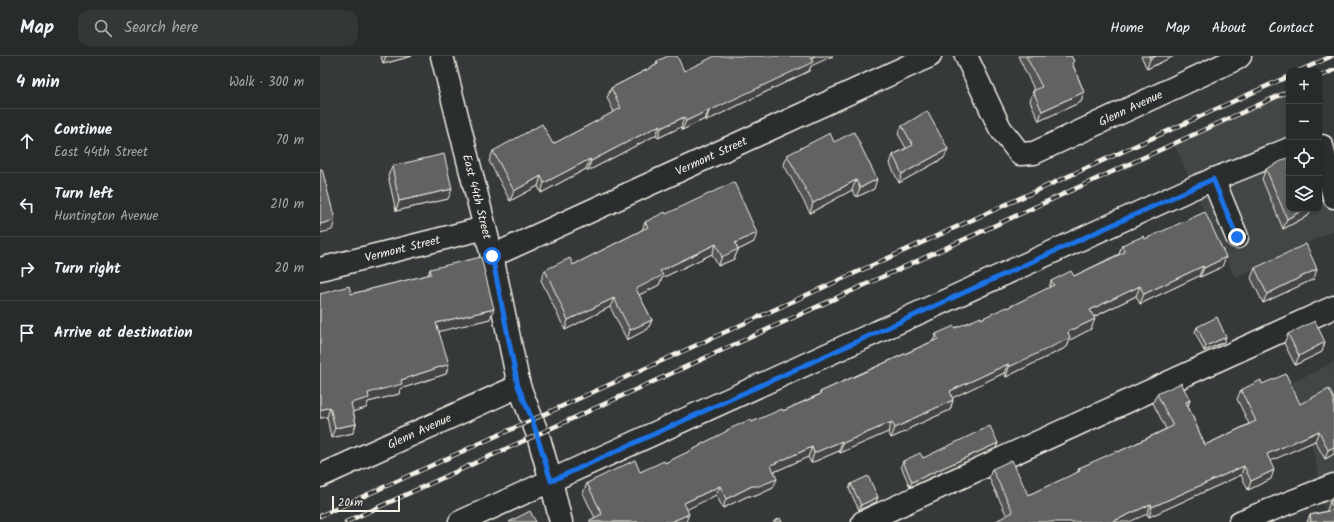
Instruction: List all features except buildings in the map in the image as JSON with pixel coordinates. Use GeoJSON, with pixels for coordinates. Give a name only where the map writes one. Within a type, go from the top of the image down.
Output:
{"type":"FeatureCollection","features":[{"type":"Feature","properties":{"kind":"street","name":"East 44th Street"},"geometry":{"type":"LineString","coordinates":[[442,56],[492,256],[518,386],[536,430],[561,522]]}},
{"type":"Feature","properties":{"kind":"street","name":"Vermont Street"},"geometry":{"type":"LineString","coordinates":[[492,256],[930,56]]}},
{"type":"Feature","properties":{"kind":"street","name":"Glenn Avenue"},"geometry":{"type":"LineString","coordinates":[[966,56],[1000,128],[1020,154],[1034,153],[1240,56]]}},
{"type":"Feature","properties":{"kind":"street"},"geometry":{"type":"LineString","coordinates":[[1325,145],[1334,197]]}},
{"type":"Feature","properties":{"kind":"street"},"geometry":{"type":"LineString","coordinates":[[460,522],[1213,179],[1286,150]]}},
{"type":"Feature","properties":{"kind":"street"},"geometry":{"type":"LineString","coordinates":[[1213,179],[1237,237]]}},
{"type":"Feature","properties":{"kind":"street","name":"Vermont Street"},"geometry":{"type":"LineString","coordinates":[[320,269],[485,228]]}},
{"type":"Feature","properties":{"kind":"street"},"geometry":{"type":"LineString","coordinates":[[863,522],[1334,307]]}},
{"type":"Feature","properties":{"kind":"street","name":"Glenn Avenue"},"geometry":{"type":"LineString","coordinates":[[320,476],[518,386]]}},
{"type":"Feature","properties":{"kind":"street"},"geometry":{"type":"LineString","coordinates":[[1240,522],[1334,485]]}},
{"type":"Feature","properties":{"kind":"shaded area"},"geometry":{"type":"Polygon","coordinates":[[[1286,92],[1286,212],[1322,212],[1322,148],[1334,197],[1334,230],[1235,278],[1174,144],[1286,92]]]}},
{"type":"Feature","properties":{"kind":"shaded area"},"geometry":{"type":"Polygon","coordinates":[[[1334,362],[1334,522],[1327,522],[1313,449],[1287,385],[1334,362]]]}},
{"type":"Feature","properties":{"kind":"railway"},"geometry":{"type":"LineString","coordinates":[[1306,68],[1332,56]]}},
{"type":"Feature","properties":{"kind":"railway"},"geometry":{"type":"LineString","coordinates":[[1322,76],[1334,70]]}},
{"type":"Feature","properties":{"kind":"railway"},"geometry":{"type":"LineString","coordinates":[[320,516],[1286,77]]}},
{"type":"Feature","properties":{"kind":"railway"},"geometry":{"type":"LineString","coordinates":[[346,522],[1286,92]]}},
{"type":"Feature","properties":{"kind":"route"},"geometry":{"type":"LineString","coordinates":[[492,256],[518,386],[538,435],[551,481],[1213,179],[1237,237]]}}]}
